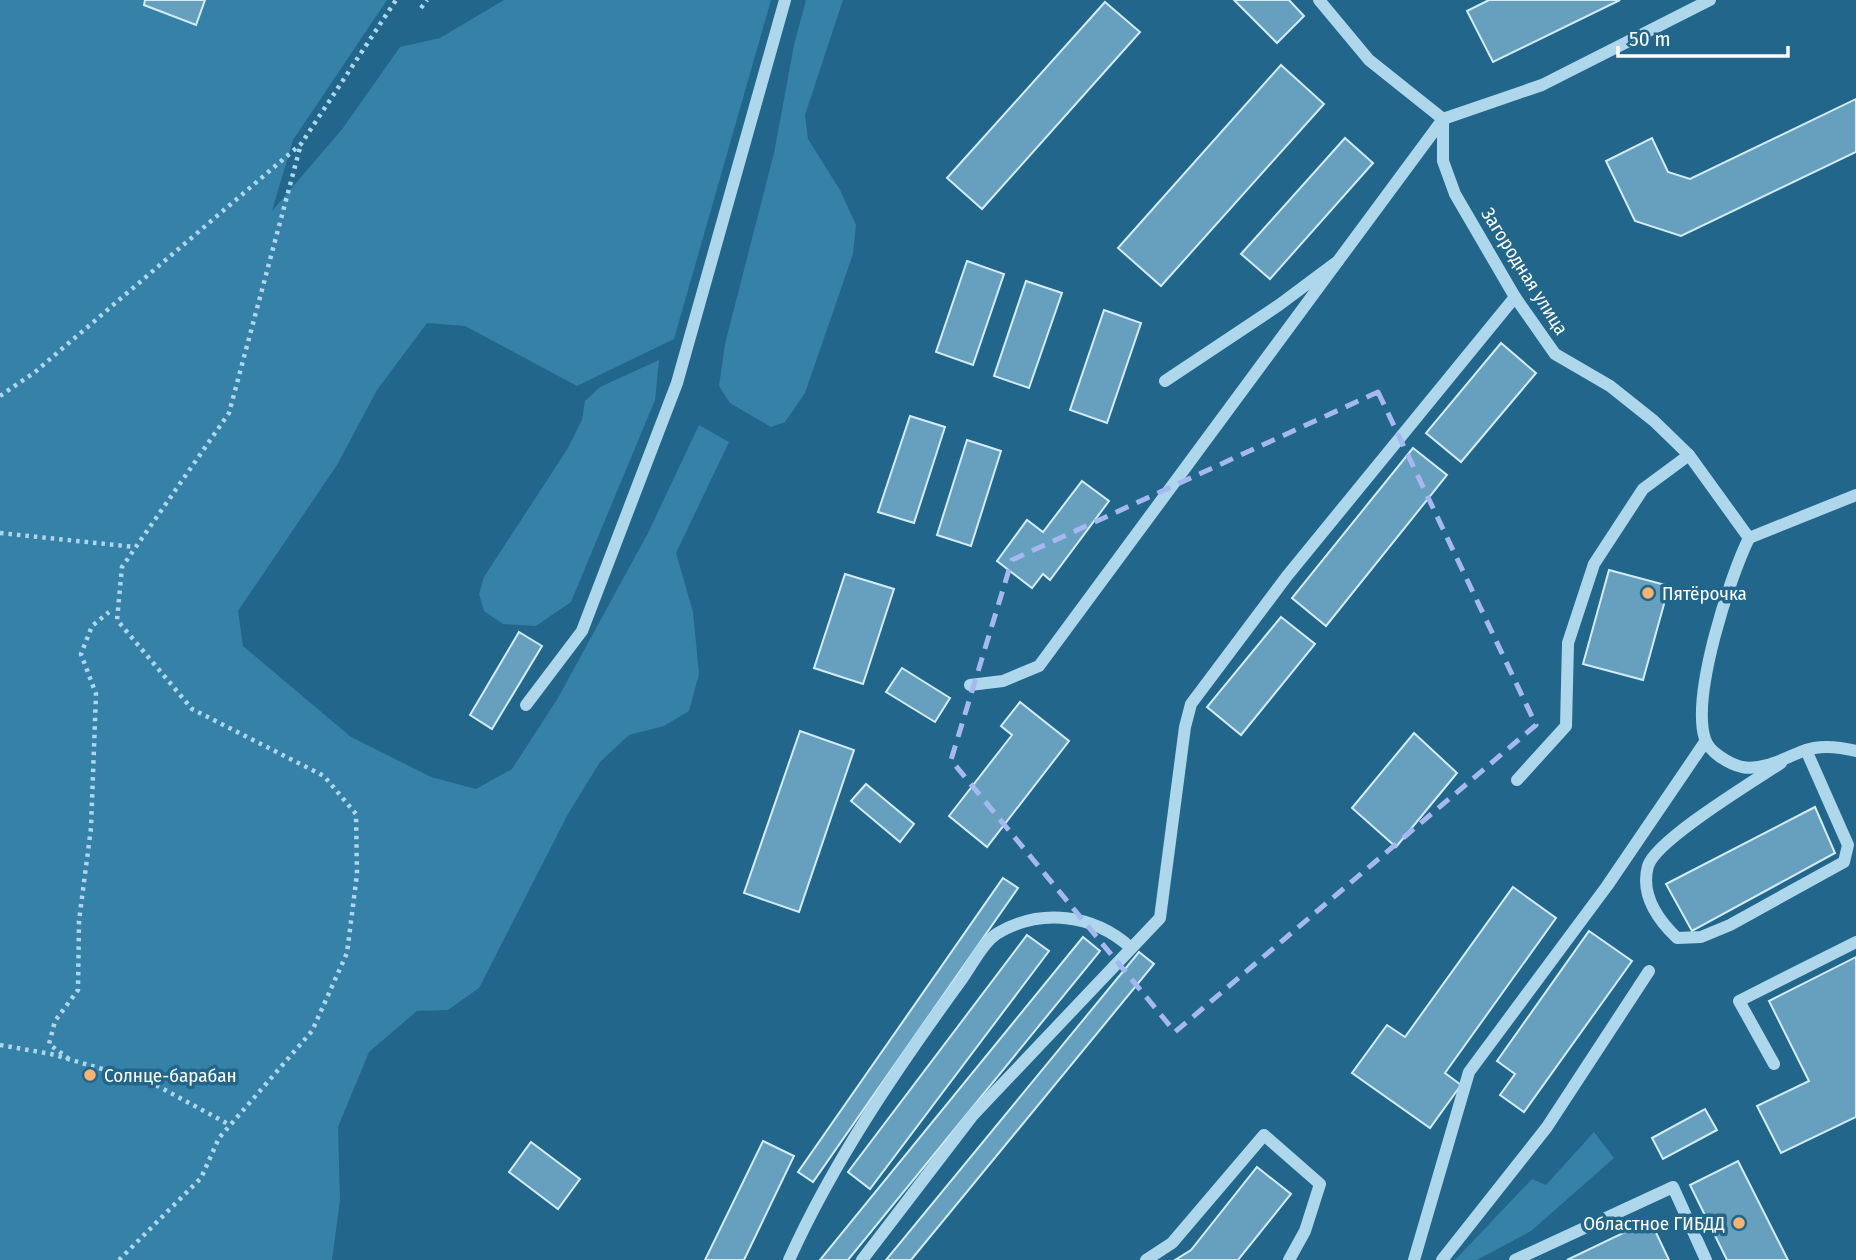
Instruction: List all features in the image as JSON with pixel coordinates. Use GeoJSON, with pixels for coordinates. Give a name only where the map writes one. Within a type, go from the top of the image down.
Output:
{"type":"FeatureCollection","features":[{"type":"Feature","properties":{"kind":"street"},"geometry":{"type":"LineString","coordinates":[[526,705],[582,631],[667,408],[785,0]]}},
{"type":"Feature","properties":{"kind":"street"},"geometry":{"type":"LineString","coordinates":[[1319,0],[1369,60],[1443,119]]}},
{"type":"Feature","properties":{"kind":"street"},"geometry":{"type":"LineString","coordinates":[[970,685],[1003,681],[1039,666],[1443,119],[1542,85],[1710,0]]}},
{"type":"Feature","properties":{"kind":"street","name":"Загородная улица"},"geometry":{"type":"LineString","coordinates":[[1443,119],[1443,161],[1455,194],[1514,297],[1555,354],[1610,386],[1654,421],[1689,455],[1749,538]]}},
{"type":"Feature","properties":{"kind":"street"},"geometry":{"type":"LineString","coordinates":[[1165,381],[1279,305],[1338,261]]}},
{"type":"Feature","properties":{"kind":"street"},"geometry":{"type":"LineString","coordinates":[[862,1260],[973,1115],[1160,918],[1185,727],[1191,704],[1287,576],[1514,297]]}},
{"type":"Feature","properties":{"kind":"street"},"geometry":{"type":"LineString","coordinates":[[1517,780],[1566,726],[1568,643],[1594,564],[1643,489],[1689,455]]}},
{"type":"Feature","properties":{"kind":"street"},"geometry":{"type":"LineString","coordinates":[[1781,763],[1743,767],[1718,756],[1705,742],[1700,714],[1733,570],[1749,538],[1856,495]]}},
{"type":"Feature","properties":{"kind":"street"},"geometry":{"type":"LineString","coordinates":[[1414,1260],[1469,1072],[1607,886],[1705,742]]}},
{"type":"Feature","properties":{"kind":"street"},"geometry":{"type":"LineString","coordinates":[[1806,750],[1848,845],[1844,862],[1721,929],[1701,937],[1677,938],[1663,925],[1646,892],[1649,864],[1671,838],[1781,763],[1806,750],[1840,747],[1856,751]]}},
{"type":"Feature","properties":{"kind":"street"},"geometry":{"type":"LineString","coordinates":[[789,1260],[816,1200],[930,1024],[995,934],[1028,918],[1078,918],[1114,933],[1130,947]]}},
{"type":"Feature","properties":{"kind":"street"},"geometry":{"type":"LineString","coordinates":[[1774,1063],[1739,1001],[1856,942]]}},
{"type":"Feature","properties":{"kind":"street"},"geometry":{"type":"LineString","coordinates":[[1442,1260],[1547,1128],[1649,971]]}},
{"type":"Feature","properties":{"kind":"street"},"geometry":{"type":"LineString","coordinates":[[1146,1260],[1172,1243],[1264,1135],[1320,1184],[1305,1231],[1289,1260]]}},
{"type":"Feature","properties":{"kind":"street"},"geometry":{"type":"LineString","coordinates":[[1515,1260],[1673,1187],[1706,1260]]}},
{"type":"Feature","properties":{"kind":"path"},"geometry":{"type":"LineString","coordinates":[[0,396],[35,372],[301,144],[396,0]]}},
{"type":"Feature","properties":{"kind":"path"},"geometry":{"type":"LineString","coordinates":[[421,8],[426,0]]}},
{"type":"Feature","properties":{"kind":"path"},"geometry":{"type":"LineString","coordinates":[[118,1260],[201,1178],[219,1138],[312,1031],[331,995],[347,953],[357,874],[356,814],[324,776],[192,709],[117,620],[122,567],[229,412],[301,144]]}},
{"type":"Feature","properties":{"kind":"path"},"geometry":{"type":"LineString","coordinates":[[0,533],[135,547]]}},
{"type":"Feature","properties":{"kind":"path"},"geometry":{"type":"LineString","coordinates":[[69,1059],[49,1044],[55,1021],[78,990],[79,921],[91,828],[96,694],[81,654],[92,626],[109,612]]}},
{"type":"Feature","properties":{"kind":"path"},"geometry":{"type":"LineString","coordinates":[[0,1045],[69,1059],[154,1084],[230,1125]]}},
{"type":"Feature","properties":{"kind":"highlighted area"},"geometry":{"type":"Polygon","coordinates":[[[1378,392],[1536,725],[1175,1032],[951,760],[1012,560],[1378,392]]]}},
{"type":"Feature","properties":{"kind":"shaded area"},"geometry":{"type":"Polygon","coordinates":[[[0,0],[387,0],[293,140],[272,211],[343,128],[400,47],[440,38],[504,0],[771,0],[674,339],[577,386],[465,326],[427,323],[377,390],[337,465],[238,611],[243,646],[351,737],[431,777],[476,789],[512,769],[558,698],[648,533],[699,425],[729,442],[676,553],[693,612],[699,674],[689,711],[664,726],[629,735],[600,762],[568,814],[479,988],[448,1010],[417,1011],[369,1052],[338,1127],[340,1200],[332,1260],[0,1260],[0,0]]]}},
{"type":"Feature","properties":{"kind":"shaded area"},"geometry":{"type":"Polygon","coordinates":[[[806,0],[843,0],[805,115],[808,139],[840,190],[856,225],[853,254],[805,393],[785,422],[771,427],[730,403],[719,386],[725,344],[774,153],[794,45],[806,0]]]}},
{"type":"Feature","properties":{"kind":"shaded area"},"geometry":{"type":"Polygon","coordinates":[[[659,360],[655,400],[571,602],[536,626],[503,624],[484,611],[479,594],[484,577],[568,448],[582,420],[585,401],[600,387],[659,360]]]}},
{"type":"Feature","properties":{"kind":"shaded area"},"geometry":{"type":"Polygon","coordinates":[[[1594,1132],[1614,1158],[1531,1231],[1477,1260],[1455,1260],[1532,1179],[1546,1185],[1594,1132]]]}},
{"type":"Feature","properties":{"kind":"building"},"geometry":{"type":"Polygon","coordinates":[[[145,0],[205,0],[196,25],[144,5],[145,0]]]}},
{"type":"Feature","properties":{"kind":"building"},"geometry":{"type":"Polygon","coordinates":[[[1234,0],[1289,0],[1304,16],[1277,43],[1234,0]]]}},
{"type":"Feature","properties":{"kind":"building"},"geometry":{"type":"Polygon","coordinates":[[[1489,0],[1620,0],[1493,62],[1467,11],[1489,0]]]}},
{"type":"Feature","properties":{"kind":"building"},"geometry":{"type":"Polygon","coordinates":[[[1105,2],[1140,32],[982,209],[947,178],[1105,2]]]}},
{"type":"Feature","properties":{"kind":"building"},"geometry":{"type":"Polygon","coordinates":[[[1281,65],[1324,104],[1161,286],[1118,248],[1281,65]]]}},
{"type":"Feature","properties":{"kind":"building"},"geometry":{"type":"Polygon","coordinates":[[[1856,99],[1856,152],[1681,236],[1635,221],[1606,161],[1652,138],[1668,172],[1690,179],[1856,99]]]}},
{"type":"Feature","properties":{"kind":"building"},"geometry":{"type":"Polygon","coordinates":[[[1345,138],[1373,163],[1270,279],[1241,254],[1345,138]]]}},
{"type":"Feature","properties":{"kind":"building"},"geometry":{"type":"Polygon","coordinates":[[[967,261],[1004,274],[973,365],[936,352],[967,261]]]}},
{"type":"Feature","properties":{"kind":"building"},"geometry":{"type":"Polygon","coordinates":[[[1026,281],[1062,293],[1029,388],[994,376],[1026,281]]]}},
{"type":"Feature","properties":{"kind":"building"},"geometry":{"type":"Polygon","coordinates":[[[1104,310],[1141,323],[1107,423],[1070,410],[1104,310]]]}},
{"type":"Feature","properties":{"kind":"building"},"geometry":{"type":"Polygon","coordinates":[[[1501,343],[1536,373],[1461,462],[1426,433],[1501,343]]]}},
{"type":"Feature","properties":{"kind":"building"},"geometry":{"type":"Polygon","coordinates":[[[910,416],[945,427],[914,523],[878,512],[910,416]]]}},
{"type":"Feature","properties":{"kind":"building"},"geometry":{"type":"Polygon","coordinates":[[[967,440],[1001,451],[971,546],[937,535],[967,440]]]}},
{"type":"Feature","properties":{"kind":"building"},"geometry":{"type":"Polygon","coordinates":[[[1413,448],[1447,475],[1326,626],[1292,598],[1413,448]]]}},
{"type":"Feature","properties":{"kind":"building"},"geometry":{"type":"Polygon","coordinates":[[[1082,481],[1109,501],[1050,580],[1043,574],[1032,588],[997,561],[1027,520],[1043,532],[1082,481]]]}},
{"type":"Feature","properties":{"kind":"building"},"geometry":{"type":"Polygon","coordinates":[[[1609,570],[1669,586],[1643,680],[1583,664],[1609,570]]]}},
{"type":"Feature","properties":{"kind":"building"},"geometry":{"type":"Polygon","coordinates":[[[845,574],[894,589],[863,684],[814,668],[845,574]]]}},
{"type":"Feature","properties":{"kind":"building"},"geometry":{"type":"Polygon","coordinates":[[[1281,617],[1315,644],[1241,735],[1207,707],[1281,617]]]}},
{"type":"Feature","properties":{"kind":"building"},"geometry":{"type":"Polygon","coordinates":[[[519,632],[542,646],[492,729],[470,715],[519,632]]]}},
{"type":"Feature","properties":{"kind":"building"},"geometry":{"type":"Polygon","coordinates":[[[902,668],[950,698],[935,722],[886,692],[902,668]]]}},
{"type":"Feature","properties":{"kind":"building"},"geometry":{"type":"Polygon","coordinates":[[[1020,702],[1069,741],[987,847],[949,816],[1012,735],[1001,726],[1020,702]]]}},
{"type":"Feature","properties":{"kind":"building"},"geometry":{"type":"Polygon","coordinates":[[[800,731],[854,750],[799,912],[744,893],[800,731]]]}},
{"type":"Feature","properties":{"kind":"building"},"geometry":{"type":"Polygon","coordinates":[[[1414,733],[1457,773],[1396,847],[1352,808],[1414,733]]]}},
{"type":"Feature","properties":{"kind":"building"},"geometry":{"type":"Polygon","coordinates":[[[866,784],[914,824],[900,842],[851,801],[866,784]]]}},
{"type":"Feature","properties":{"kind":"building"},"geometry":{"type":"Polygon","coordinates":[[[1815,807],[1835,853],[1692,931],[1666,884],[1815,807]]]}},
{"type":"Feature","properties":{"kind":"building"},"geometry":{"type":"Polygon","coordinates":[[[1003,878],[1018,888],[813,1182],[798,1172],[1003,878]]]}},
{"type":"Feature","properties":{"kind":"building"},"geometry":{"type":"Polygon","coordinates":[[[1513,887],[1556,918],[1445,1073],[1461,1085],[1430,1128],[1352,1073],[1387,1025],[1405,1037],[1513,887]]]}},
{"type":"Feature","properties":{"kind":"building"},"geometry":{"type":"Polygon","coordinates":[[[1589,931],[1632,961],[1524,1112],[1500,1095],[1515,1074],[1497,1061],[1589,931]]]}},
{"type":"Feature","properties":{"kind":"building"},"geometry":{"type":"Polygon","coordinates":[[[1027,935],[1049,951],[870,1189],[848,1172],[1027,935]]]}},
{"type":"Feature","properties":{"kind":"building"},"geometry":{"type":"Polygon","coordinates":[[[1083,937],[1100,951],[848,1260],[820,1260],[1083,937]]]}},
{"type":"Feature","properties":{"kind":"building"},"geometry":{"type":"Polygon","coordinates":[[[1139,952],[1154,964],[911,1260],[886,1260],[1139,952]]]}},
{"type":"Feature","properties":{"kind":"building"},"geometry":{"type":"Polygon","coordinates":[[[1856,957],[1856,1117],[1781,1153],[1757,1106],[1809,1081],[1769,1001],[1856,957]]]}},
{"type":"Feature","properties":{"kind":"building"},"geometry":{"type":"Polygon","coordinates":[[[1705,1109],[1717,1130],[1663,1159],[1652,1138],[1705,1109]]]}},
{"type":"Feature","properties":{"kind":"building"},"geometry":{"type":"Polygon","coordinates":[[[763,1141],[794,1156],[744,1260],[705,1260],[763,1141]]]}},
{"type":"Feature","properties":{"kind":"building"},"geometry":{"type":"Polygon","coordinates":[[[531,1142],[580,1179],[558,1209],[509,1172],[531,1142]]]}},
{"type":"Feature","properties":{"kind":"building","name":"Областное ГИБДД"},"geometry":{"type":"Polygon","coordinates":[[[1738,1161],[1788,1260],[1727,1260],[1690,1185],[1738,1161]]]}},
{"type":"Feature","properties":{"kind":"building"},"geometry":{"type":"Polygon","coordinates":[[[1257,1167],[1291,1194],[1238,1260],[1175,1260],[1191,1250],[1257,1167]]]}},
{"type":"Feature","properties":{"kind":"building"},"geometry":{"type":"Polygon","coordinates":[[[1650,1220],[1669,1260],[1567,1260],[1650,1220]]]}},
{"type":"Feature","properties":{"kind":"place","name":"Пятёрочка"},"geometry":{"type":"Point","coordinates":[1648,593]}},
{"type":"Feature","properties":{"kind":"place","name":"Солнце-барабан"},"geometry":{"type":"Point","coordinates":[90,1075]}},
{"type":"Feature","properties":{"kind":"place","name":"Областное ГИБДД"},"geometry":{"type":"Point","coordinates":[1739,1223]}}]}
